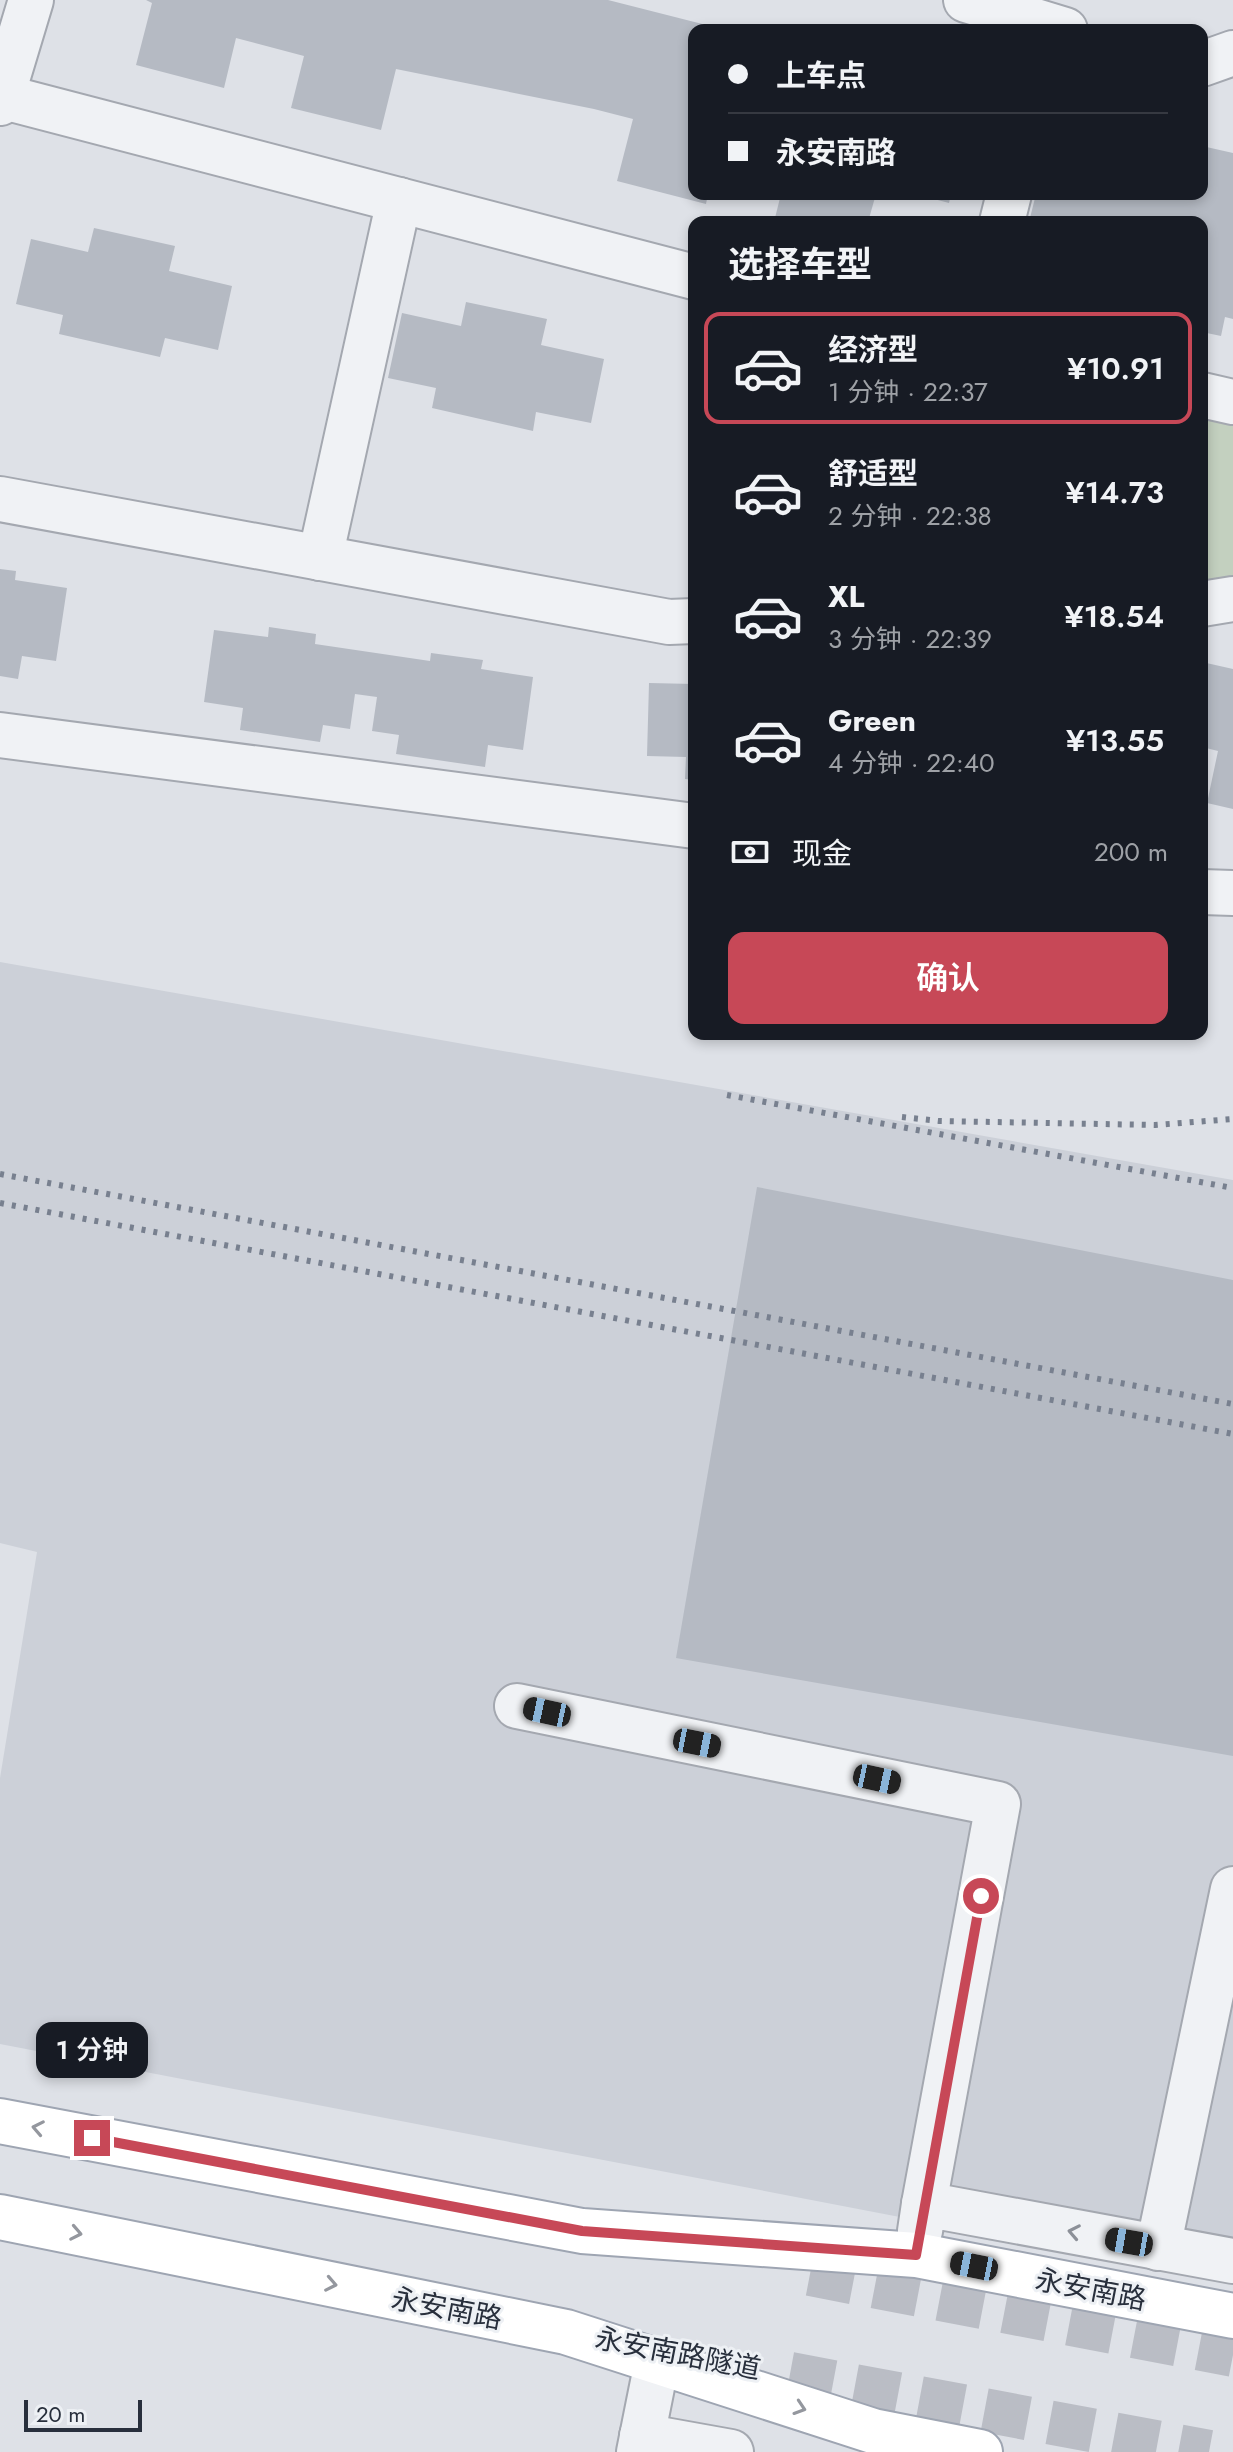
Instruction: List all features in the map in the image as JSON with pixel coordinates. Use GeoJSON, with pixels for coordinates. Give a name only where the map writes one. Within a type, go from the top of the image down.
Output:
{"type":"FeatureCollection","features":[{"type":"Feature","properties":{"kind":"main road","name":"永安南路"},"geometry":{"type":"LineString","coordinates":[[0,2121],[582,2231],[916,2255],[1233,2316]]}},
{"type":"Feature","properties":{"kind":"main road","name":"永安南路"},"geometry":{"type":"LineString","coordinates":[[0,2217],[566,2332],[873,2431],[980,2452]]}},
{"type":"Feature","properties":{"kind":"main road"},"geometry":{"type":"LineString","coordinates":[[582,2231],[810,2274]]}},
{"type":"Feature","properties":{"kind":"main road","name":"永安南路隧道"},"geometry":{"type":"LineString","coordinates":[[566,2332],[790,2374]]}},
{"type":"Feature","properties":{"kind":"street"},"geometry":{"type":"LineString","coordinates":[[31,0],[1,99],[688,275]]}},
{"type":"Feature","properties":{"kind":"street"},"geometry":{"type":"LineString","coordinates":[[966,0],[1042,24]]}},
{"type":"Feature","properties":{"kind":"street"},"geometry":{"type":"LineString","coordinates":[[1208,62],[1233,53]]}},
{"type":"Feature","properties":{"kind":"street"},"geometry":{"type":"LineString","coordinates":[[320,558],[399,200]]}},
{"type":"Feature","properties":{"kind":"street"},"geometry":{"type":"LineString","coordinates":[[1208,396],[1233,402]]}},
{"type":"Feature","properties":{"kind":"street"},"geometry":{"type":"LineString","coordinates":[[0,499],[669,622],[688,621]]}},
{"type":"Feature","properties":{"kind":"street"},"geometry":{"type":"LineString","coordinates":[[1208,603],[1233,599]]}},
{"type":"Feature","properties":{"kind":"street"},"geometry":{"type":"LineString","coordinates":[[0,735],[688,825]]}},
{"type":"Feature","properties":{"kind":"street"},"geometry":{"type":"LineString","coordinates":[[1208,892],[1233,893]]}},
{"type":"Feature","properties":{"kind":"street"},"geometry":{"type":"LineString","coordinates":[[517,1706],[998,1804],[916,2255]]}},
{"type":"Feature","properties":{"kind":"street"},"geometry":{"type":"LineString","coordinates":[[1158,2248],[1233,1889]]}},
{"type":"Feature","properties":{"kind":"street"},"geometry":{"type":"LineString","coordinates":[[924,2204],[1233,2261]]}},
{"type":"Feature","properties":{"kind":"street"},"geometry":{"type":"LineString","coordinates":[[657,2362],[641,2444],[731,2452]]}},
{"type":"Feature","properties":{"kind":"shaded area"},"geometry":{"type":"Polygon","coordinates":[[[0,962],[1233,1180],[1233,2281],[0,2044],[0,1778],[37,1552],[0,1543],[0,962]]]}},
{"type":"Feature","properties":{"kind":"green space"},"geometry":{"type":"Polygon","coordinates":[[[1208,383],[1233,386],[1233,599],[1208,603],[1208,383]]]}},
{"type":"Feature","properties":{"kind":"building"},"geometry":{"type":"Polygon","coordinates":[[[146,0],[608,0],[702,24],[688,24],[688,199],[617,181],[633,119],[594,109],[396,69],[381,130],[291,108],[304,56],[236,38],[224,88],[136,65],[152,3],[146,0]]]}},
{"type":"Feature","properties":{"kind":"building"},"geometry":{"type":"Polygon","coordinates":[[[1208,147],[1233,153],[1233,319],[1225,317],[1221,336],[1208,333],[1208,216],[1030,216],[1034,200],[1208,200],[1208,147]]]}},
{"type":"Feature","properties":{"kind":"building"},"geometry":{"type":"Polygon","coordinates":[[[780,200],[874,200],[870,216],[776,216],[780,200]]]}},
{"type":"Feature","properties":{"kind":"building"},"geometry":{"type":"Polygon","coordinates":[[[94,228],[175,246],[169,271],[232,286],[218,350],[165,338],[160,357],[59,334],[63,315],[16,304],[31,239],[88,252],[94,228]]]}},
{"type":"Feature","properties":{"kind":"building"},"geometry":{"type":"Polygon","coordinates":[[[466,302],[547,319],[541,345],[604,359],[591,423],[536,412],[533,431],[432,408],[436,388],[388,378],[402,313],[461,326],[466,302]]]}},
{"type":"Feature","properties":{"kind":"building"},"geometry":{"type":"Polygon","coordinates":[[[0,569],[16,571],[15,580],[67,588],[56,661],[22,656],[18,679],[0,676],[0,569]]]}},
{"type":"Feature","properties":{"kind":"building"},"geometry":{"type":"Polygon","coordinates":[[[269,627],[316,634],[315,644],[430,661],[431,653],[483,660],[481,669],[533,677],[523,750],[488,745],[485,767],[396,754],[399,735],[372,731],[377,697],[355,694],[350,729],[323,725],[320,742],[240,730],[243,708],[204,702],[214,630],[268,637],[269,627]]]}},
{"type":"Feature","properties":{"kind":"building"},"geometry":{"type":"Polygon","coordinates":[[[1208,663],[1233,669],[1233,809],[1208,803],[1218,751],[1208,748],[1208,663]]]}},
{"type":"Feature","properties":{"kind":"building"},"geometry":{"type":"Polygon","coordinates":[[[649,683],[688,684],[688,779],[685,779],[686,757],[647,756],[649,683]]]}},
{"type":"Feature","properties":{"kind":"building"},"geometry":{"type":"Polygon","coordinates":[[[757,1187],[1233,1280],[1233,1756],[676,1658],[757,1187]]]}},
{"type":"Feature","properties":{"kind":"tunnel"},"geometry":{"type":"LineString","coordinates":[[810,2274],[1233,2355]]}},
{"type":"Feature","properties":{"kind":"tunnel"},"geometry":{"type":"LineString","coordinates":[[790,2374],[1209,2452]]}},
{"type":"Feature","properties":{"kind":"railway"},"geometry":{"type":"LineString","coordinates":[[727,1095],[1233,1188]]}},
{"type":"Feature","properties":{"kind":"railway"},"geometry":{"type":"LineString","coordinates":[[902,1117],[939,1121],[1155,1125],[1233,1119]]}},
{"type":"Feature","properties":{"kind":"railway"},"geometry":{"type":"LineString","coordinates":[[0,1174],[1233,1404]]}},
{"type":"Feature","properties":{"kind":"railway"},"geometry":{"type":"LineString","coordinates":[[0,1203],[1233,1434]]}},
{"type":"Feature","properties":{"kind":"route"},"geometry":{"type":"LineString","coordinates":[[92,2138],[582,2231],[916,2255],[981,1896]]}}]}
